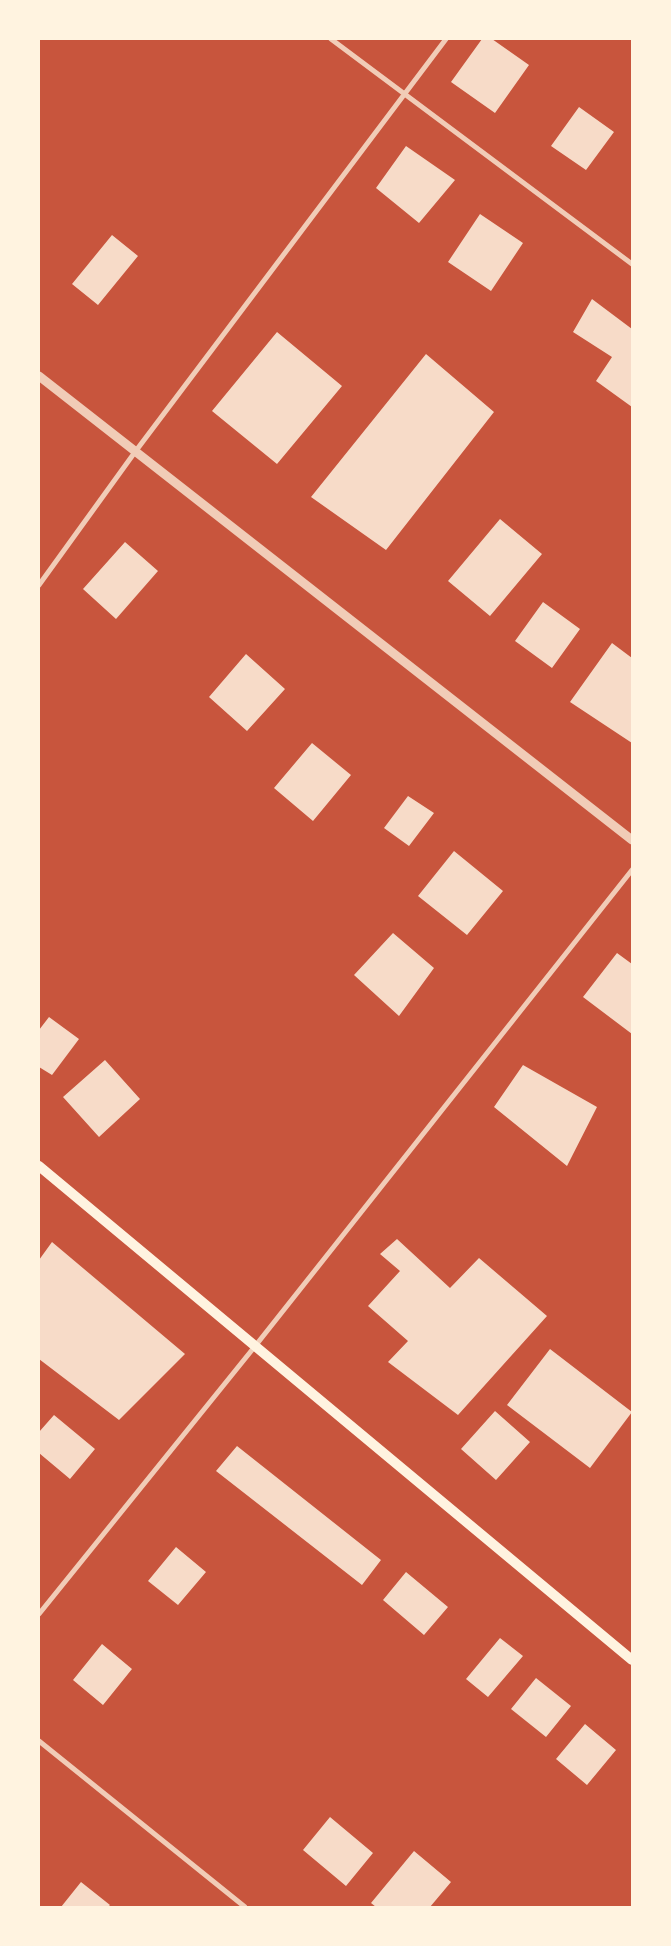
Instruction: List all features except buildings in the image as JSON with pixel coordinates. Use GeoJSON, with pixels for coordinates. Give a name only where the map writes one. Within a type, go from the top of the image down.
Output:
{"type":"FeatureCollection","features":[{"type":"Feature","properties":{"kind":"main road"},"geometry":{"type":"LineString","coordinates":[[39,1166],[632,1660]]}},
{"type":"Feature","properties":{"kind":"street"},"geometry":{"type":"LineString","coordinates":[[331,39],[632,264]]}},
{"type":"Feature","properties":{"kind":"street"},"geometry":{"type":"LineString","coordinates":[[39,585],[135,452],[446,39]]}},
{"type":"Feature","properties":{"kind":"street"},"geometry":{"type":"LineString","coordinates":[[39,376],[632,840]]}},
{"type":"Feature","properties":{"kind":"street"},"geometry":{"type":"LineString","coordinates":[[39,1614],[256,1345],[632,870]]}},
{"type":"Feature","properties":{"kind":"street"},"geometry":{"type":"LineString","coordinates":[[39,1741],[244,1907]]}}]}
